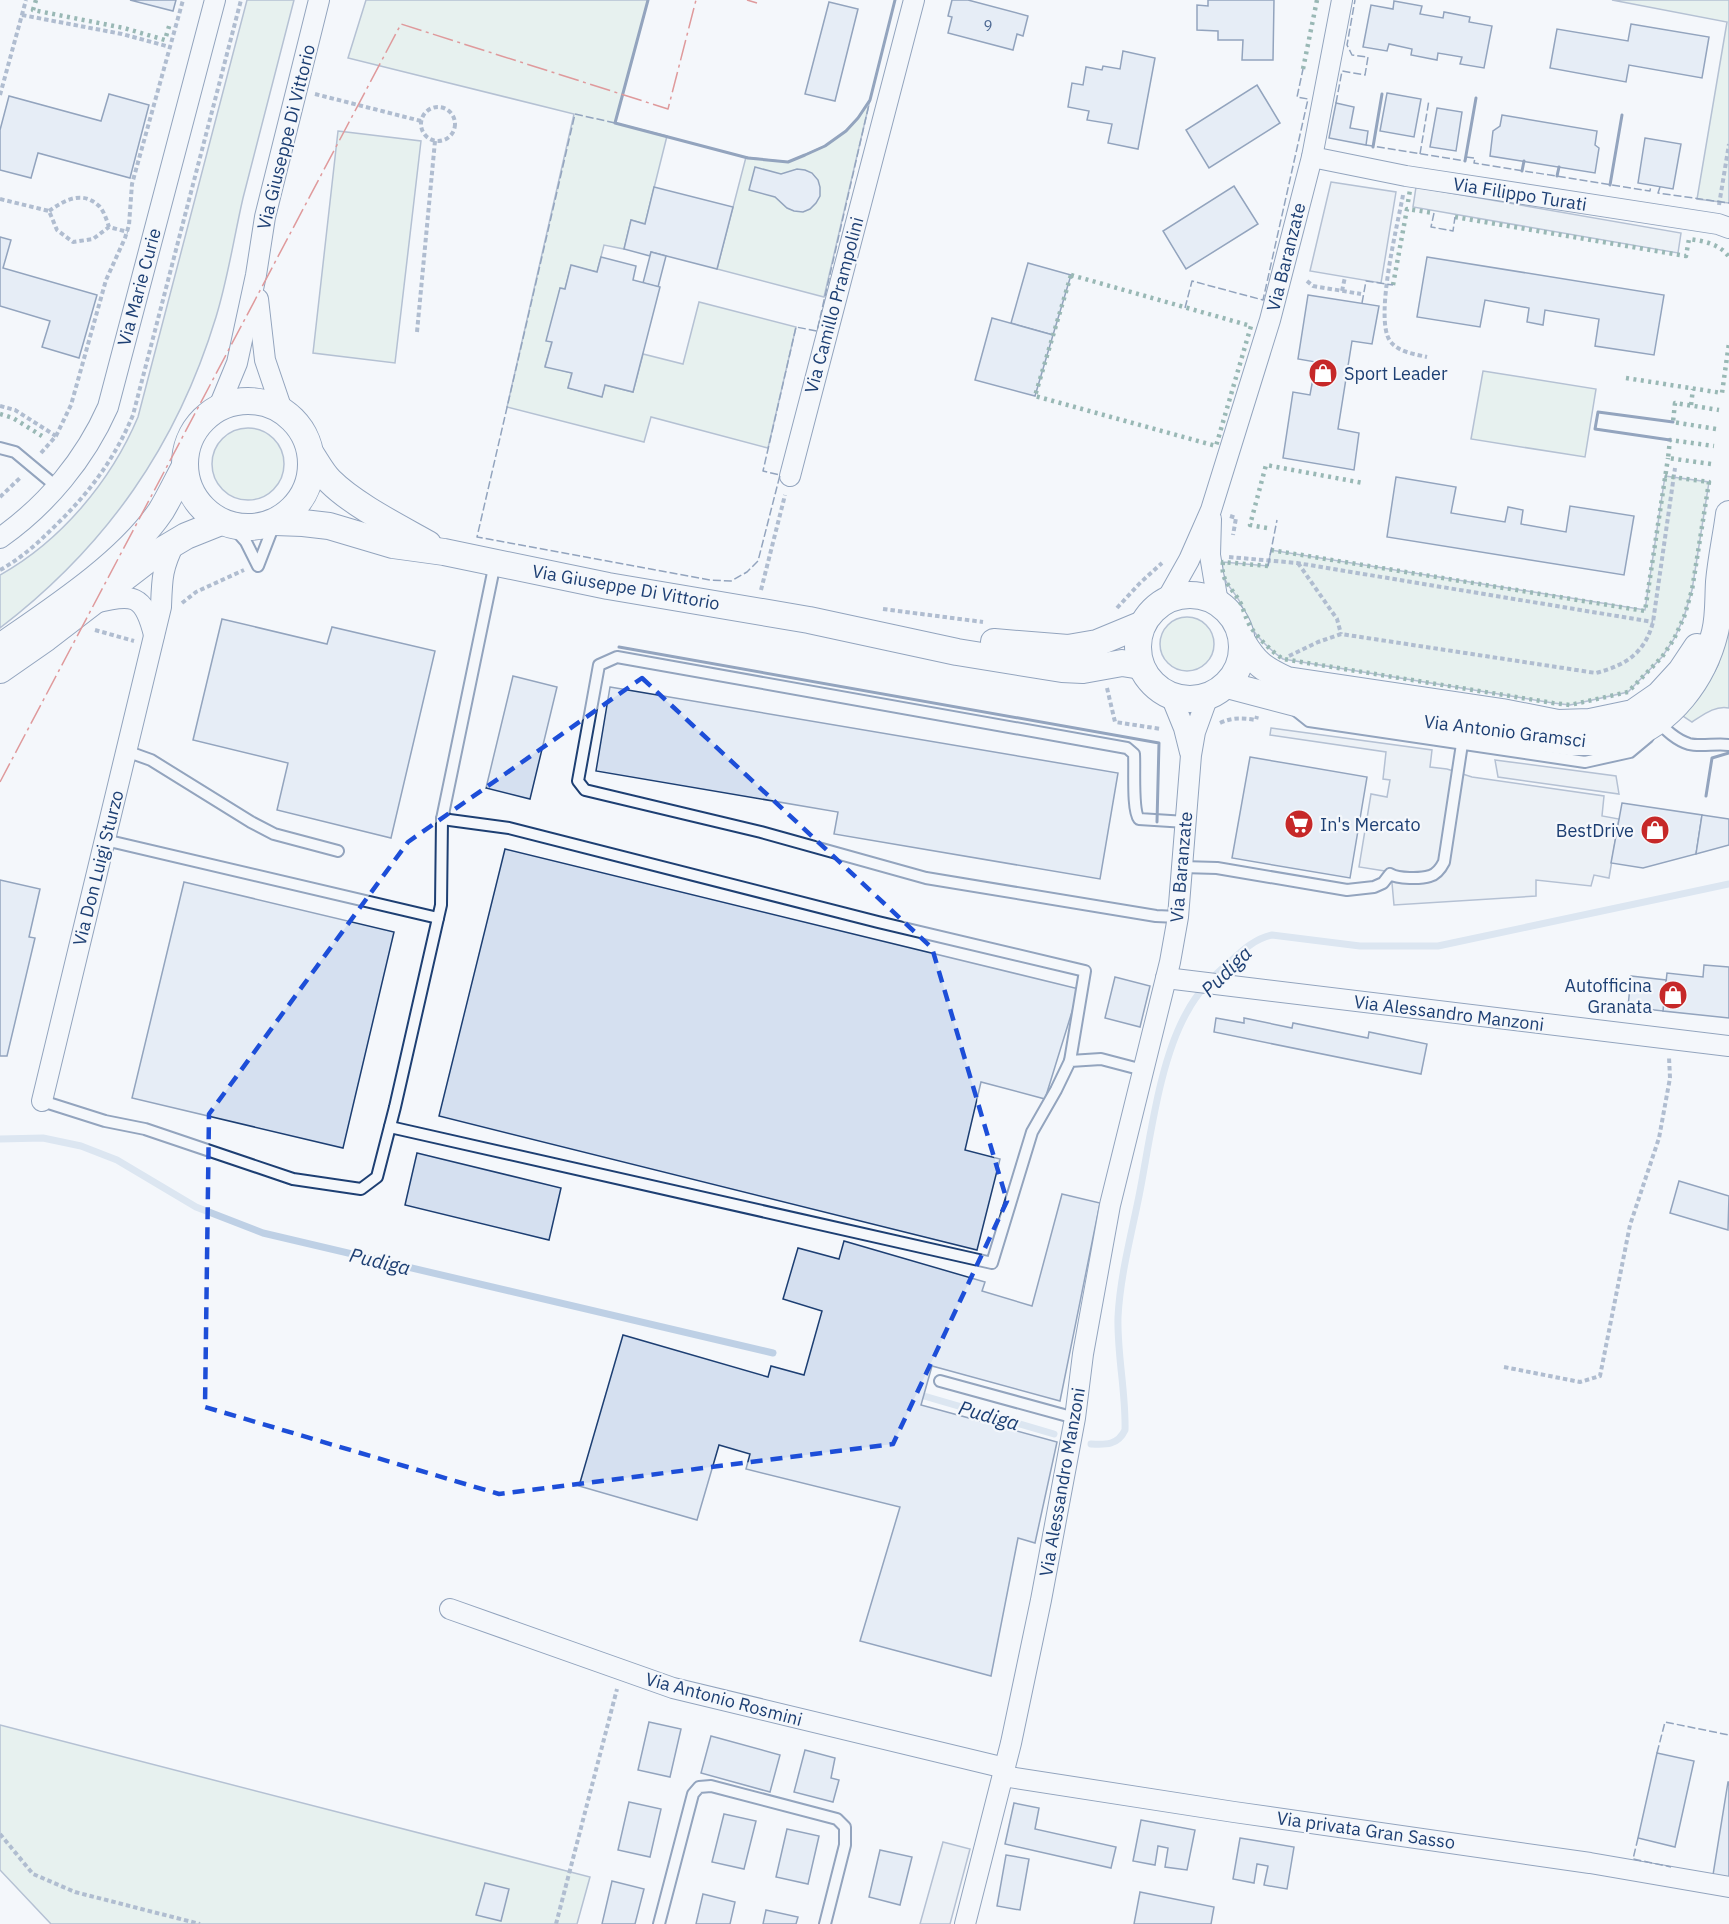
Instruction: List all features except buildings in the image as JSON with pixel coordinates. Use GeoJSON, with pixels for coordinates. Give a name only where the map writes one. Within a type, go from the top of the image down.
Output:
{"type":"FeatureCollection","features":[{"type":"Feature","properties":{"kind":"street","name":"Via Marie Curie"},"geometry":{"type":"LineString","coordinates":[[0,538],[17,527],[57,487],[78,461],[98,430],[108,406],[215,0]]}},
{"type":"Feature","properties":{"kind":"street","name":"Via Giuseppe Di Vittorio"},"geometry":{"type":"LineString","coordinates":[[218,408],[237,363],[256,275],[265,217],[320,0]]}},
{"type":"Feature","properties":{"kind":"street","name":"Via Camillo Prampolini"},"geometry":{"type":"LineString","coordinates":[[790,476],[914,0]]}},
{"type":"Feature","properties":{"kind":"street","name":"Via Baranzate"},"geometry":{"type":"LineString","coordinates":[[1166,601],[1189,560],[1212,510],[1270,320],[1312,157],[1342,0]]}},
{"type":"Feature","properties":{"kind":"street","name":"Via Filippo Turati"},"geometry":{"type":"LineString","coordinates":[[1312,157],[1406,176],[1723,226]]}},
{"type":"Feature","properties":{"kind":"street","name":"Via Giuseppe Di Vittorio"},"geometry":{"type":"LineString","coordinates":[[256,275],[259,318],[266,360],[282,410]]}},
{"type":"Feature","properties":{"kind":"street"},"geometry":{"type":"LineString","coordinates":[[0,647],[101,572],[131,546],[160,512],[172,493],[185,466],[190,439],[197,427],[218,408],[237,402],[257,401],[270,404],[293,418],[308,441],[311,454],[311,474],[305,494],[297,506],[275,522],[255,528],[226,524],[209,514],[199,505],[187,480],[185,466]]}},
{"type":"Feature","properties":{"kind":"street","name":"Via Giuseppe Di Vittorio"},"geometry":{"type":"LineString","coordinates":[[311,454],[330,481],[346,494],[400,529],[444,552]]}},
{"type":"Feature","properties":{"kind":"street","name":"Via Baranzate"},"geometry":{"type":"LineString","coordinates":[[1212,510],[1210,555],[1218,603]]}},
{"type":"Feature","properties":{"kind":"street","name":"Via Antonio Gramsci"},"geometry":{"type":"LineString","coordinates":[[1217,691],[1263,693],[1288,702],[1570,742],[1623,738],[1646,728],[1670,711],[1690,689],[1708,657],[1716,630],[1724,582],[1729,514]]}},
{"type":"Feature","properties":{"kind":"street","name":"Via Giuseppe Di Vittorio"},"geometry":{"type":"LineString","coordinates":[[275,522],[330,526],[393,545],[444,552],[608,586],[763,597],[809,621],[957,652],[1062,669],[1083,670],[1122,663],[1141,666]]}},
{"type":"Feature","properties":{"kind":"street"},"geometry":{"type":"LineString","coordinates":[[0,670],[154,555],[175,542],[226,524]]}},
{"type":"Feature","properties":{"kind":"street","name":"Via Don Luigi Sturzo"},"geometry":{"type":"LineString","coordinates":[[42,1101],[161,607],[164,566],[175,542]]}},
{"type":"Feature","properties":{"kind":"street","name":"Via Antonio Gramsci"},"geometry":{"type":"LineString","coordinates":[[1242,641],[1253,660],[1287,680],[1502,712],[1558,723],[1590,722],[1633,713],[1659,695],[1681,671],[1698,647],[1724,582]]}},
{"type":"Feature","properties":{"kind":"street"},"geometry":{"type":"LineString","coordinates":[[1183,595],[1201,596],[1218,603],[1238,626],[1242,641],[1241,657],[1236,672],[1217,691],[1196,699],[1171,696],[1158,689],[1148,679],[1141,666],[1138,638],[1143,624],[1157,607],[1183,595]]}},
{"type":"Feature","properties":{"kind":"street"},"geometry":{"type":"LineString","coordinates":[[90,604],[119,597],[138,601],[147,610],[154,635]]}},
{"type":"Feature","properties":{"kind":"street","name":"Via Giuseppe Di Vittorio"},"geometry":{"type":"LineString","coordinates":[[809,621],[1013,645],[1068,648],[1097,643],[1143,624]]}},
{"type":"Feature","properties":{"kind":"street","name":"Via Baranzate"},"geometry":{"type":"LineString","coordinates":[[1151,1039],[1178,917],[1191,755],[1195,732],[1217,691]]}},
{"type":"Feature","properties":{"kind":"street","name":"Via Baranzate"},"geometry":{"type":"LineString","coordinates":[[1171,696],[1184,728],[1191,755]]}},
{"type":"Feature","properties":{"kind":"street","name":"Via Alessandro Manzoni"},"geometry":{"type":"LineString","coordinates":[[1166,978],[1729,1046]]}},
{"type":"Feature","properties":{"kind":"street","name":"Via Alessandro Manzoni"},"geometry":{"type":"LineString","coordinates":[[965,1924],[1004,1772],[1041,1600],[1075,1418],[1092,1298],[1110,1205],[1151,1039]]}},
{"type":"Feature","properties":{"kind":"street","name":"Via Antonio Rosmini"},"geometry":{"type":"LineString","coordinates":[[450,1609],[673,1688],[1004,1772]]}},
{"type":"Feature","properties":{"kind":"street","name":"Via privata Gran Sasso"},"geometry":{"type":"LineString","coordinates":[[1004,1772],[1234,1812],[1590,1863],[1729,1887]]}},
{"type":"Feature","properties":{"kind":"lane"},"geometry":{"type":"LineString","coordinates":[[0,448],[15,452],[57,487]]}},
{"type":"Feature","properties":{"kind":"lane"},"geometry":{"type":"LineString","coordinates":[[258,572],[275,522]]}},
{"type":"Feature","properties":{"kind":"lane"},"geometry":{"type":"LineString","coordinates":[[226,524],[246,542],[258,572]]}},
{"type":"Feature","properties":{"kind":"lane"},"geometry":{"type":"LineString","coordinates":[[42,1101],[105,1121],[146,1129],[292,1179],[361,1189],[376,1177],[390,1127],[441,905],[442,819],[495,562]]}},
{"type":"Feature","properties":{"kind":"lane"},"geometry":{"type":"LineString","coordinates":[[1178,917],[1156,916],[926,878],[761,832],[585,790],[578,781],[599,665],[617,657],[1127,748],[1134,753],[1136,772],[1134,813],[1139,819],[1145,821],[1186,822]]}},
{"type":"Feature","properties":{"kind":"lane"},"geometry":{"type":"LineString","coordinates":[[1288,702],[1298,714],[1309,721],[1586,762],[1630,752],[1645,741],[1657,720],[1672,735],[1690,744],[1729,745]]}},
{"type":"Feature","properties":{"kind":"lane"},"geometry":{"type":"LineString","coordinates":[[1182,867],[1217,868],[1347,890],[1374,887],[1383,883],[1390,874],[1399,878],[1431,876],[1440,869],[1443,862],[1462,744]]}},
{"type":"Feature","properties":{"kind":"lane"},"geometry":{"type":"LineString","coordinates":[[126,751],[151,760],[274,834],[338,851]]}},
{"type":"Feature","properties":{"kind":"lane"},"geometry":{"type":"LineString","coordinates":[[390,1127],[992,1263],[1032,1132],[1070,1061],[1085,971],[878,922],[509,828],[442,819]]}},
{"type":"Feature","properties":{"kind":"lane"},"geometry":{"type":"LineString","coordinates":[[105,840],[438,918]]}},
{"type":"Feature","properties":{"kind":"lane"},"geometry":{"type":"LineString","coordinates":[[1070,1061],[1101,1059],[1143,1070]]}},
{"type":"Feature","properties":{"kind":"lane"},"geometry":{"type":"LineString","coordinates":[[940,1381],[1075,1418]]}},
{"type":"Feature","properties":{"kind":"lane"},"geometry":{"type":"LineString","coordinates":[[659,1924],[693,1794],[699,1786],[711,1786],[837,1819],[845,1827],[845,1845],[825,1924]]}},
{"type":"Feature","properties":{"kind":"path"},"geometry":{"type":"LineString","coordinates":[[0,95],[26,0]]}},
{"type":"Feature","properties":{"kind":"path"},"geometry":{"type":"LineString","coordinates":[[0,497],[16,483],[56,436],[71,405],[106,280],[127,232],[132,184],[183,0]]}},
{"type":"Feature","properties":{"kind":"path"},"geometry":{"type":"LineString","coordinates":[[22,15],[122,34],[170,47]]}},
{"type":"Feature","properties":{"kind":"path"},"geometry":{"type":"LineString","coordinates":[[297,89],[421,121]]}},
{"type":"Feature","properties":{"kind":"path"},"geometry":{"type":"LineString","coordinates":[[436,107],[449,111],[454,117],[455,124],[449,137],[435,141],[424,134],[421,121],[423,114],[436,107]]}},
{"type":"Feature","properties":{"kind":"path"},"geometry":{"type":"LineString","coordinates":[[417,332],[435,141]]}},
{"type":"Feature","properties":{"kind":"path"},"geometry":{"type":"LineString","coordinates":[[1723,226],[1729,144]]}},
{"type":"Feature","properties":{"kind":"path"},"geometry":{"type":"LineString","coordinates":[[1406,176],[1387,284],[1385,331],[1396,348],[1427,357]]}},
{"type":"Feature","properties":{"kind":"path"},"geometry":{"type":"LineString","coordinates":[[0,199],[48,211],[65,199],[85,197],[101,207],[109,227]]}},
{"type":"Feature","properties":{"kind":"path"},"geometry":{"type":"LineString","coordinates":[[48,211],[57,230],[73,242],[93,239],[109,227]]}},
{"type":"Feature","properties":{"kind":"path"},"geometry":{"type":"LineString","coordinates":[[109,227],[152,239]]}},
{"type":"Feature","properties":{"kind":"path"},"geometry":{"type":"LineString","coordinates":[[1342,291],[1345,277]]}},
{"type":"Feature","properties":{"kind":"path"},"geometry":{"type":"LineString","coordinates":[[1307,282],[1313,286],[1361,294]]}},
{"type":"Feature","properties":{"kind":"path"},"geometry":{"type":"LineString","coordinates":[[0,406],[15,410],[56,436]]}},
{"type":"Feature","properties":{"kind":"path"},"geometry":{"type":"LineString","coordinates":[[1283,659],[1341,634],[1596,673],[1616,668],[1641,649],[1649,638],[1675,468]]}},
{"type":"Feature","properties":{"kind":"path"},"geometry":{"type":"LineString","coordinates":[[763,597],[790,476]]}},
{"type":"Feature","properties":{"kind":"path"},"geometry":{"type":"LineString","coordinates":[[1231,545],[1236,518]]}},
{"type":"Feature","properties":{"kind":"path"},"geometry":{"type":"LineString","coordinates":[[1115,610],[1168,557]]}},
{"type":"Feature","properties":{"kind":"path"},"geometry":{"type":"LineString","coordinates":[[1229,557],[1297,562],[1653,622]]}},
{"type":"Feature","properties":{"kind":"path"},"geometry":{"type":"LineString","coordinates":[[1297,562],[1337,619],[1341,634]]}},
{"type":"Feature","properties":{"kind":"path"},"geometry":{"type":"LineString","coordinates":[[179,607],[184,600],[196,592],[244,570],[258,572]]}},
{"type":"Feature","properties":{"kind":"path"},"geometry":{"type":"LineString","coordinates":[[872,608],[988,622]]}},
{"type":"Feature","properties":{"kind":"path"},"geometry":{"type":"LineString","coordinates":[[1504,1367],[1580,1382],[1600,1376],[1630,1224],[1659,1138],[1670,1078],[1668,1038]]}},
{"type":"Feature","properties":{"kind":"path"},"geometry":{"type":"LineString","coordinates":[[556,1924],[622,1670]]}},
{"type":"Feature","properties":{"kind":"path"},"geometry":{"type":"LineString","coordinates":[[0,1834],[33,1874],[75,1892],[200,1924]]}},
{"type":"Feature","properties":{"kind":"highlighted area"},"geometry":{"type":"Polygon","coordinates":[[[642,678],[932,948],[1007,1201],[893,1444],[499,1494],[205,1407],[209,1114],[408,842],[642,678]]]}},
{"type":"Feature","properties":{"kind":"shaded area"},"geometry":{"type":"Polygon","coordinates":[[[247,0],[294,0],[243,198],[220,302],[200,364],[159,450],[134,490],[73,563],[0,628],[0,575],[44,545],[82,507],[114,464],[138,417],[247,0]]]}},
{"type":"Feature","properties":{"kind":"shaded area"},"geometry":{"type":"Polygon","coordinates":[[[366,0],[648,0],[615,123],[667,136],[645,224],[631,220],[624,249],[604,245],[597,272],[571,266],[565,289],[560,288],[552,342],[545,366],[572,373],[568,388],[602,396],[605,385],[633,392],[643,354],[683,364],[699,302],[796,327],[768,448],[651,417],[644,442],[507,407],[574,114],[348,58],[366,0]]]}},
{"type":"Feature","properties":{"kind":"shaded area"},"geometry":{"type":"Polygon","coordinates":[[[1612,0],[1729,0],[1729,203],[1697,199],[1727,22],[1612,0]]]}},
{"type":"Feature","properties":{"kind":"shaded area"},"geometry":{"type":"Polygon","coordinates":[[[870,100],[824,297],[717,269],[746,157],[788,162],[825,146],[846,131],[870,100]]]}},
{"type":"Feature","properties":{"kind":"shaded area"},"geometry":{"type":"Polygon","coordinates":[[[338,131],[421,141],[395,363],[313,353],[338,131]]]}},
{"type":"Feature","properties":{"kind":"shaded area"},"geometry":{"type":"Polygon","coordinates":[[[1331,182],[1396,192],[1381,283],[1310,271],[1331,182]]]}},
{"type":"Feature","properties":{"kind":"shaded area"},"geometry":{"type":"Polygon","coordinates":[[[1416,187],[1681,233],[1678,253],[1413,207],[1416,187]]]}},
{"type":"Feature","properties":{"kind":"shaded area"},"geometry":{"type":"Polygon","coordinates":[[[1483,371],[1596,389],[1585,457],[1471,439],[1483,371]]]}},
{"type":"Feature","properties":{"kind":"shaded area"},"geometry":{"type":"Polygon","coordinates":[[[248,428],[268,434],[278,444],[284,464],[278,484],[268,494],[248,500],[228,494],[218,484],[212,464],[218,444],[228,434],[248,428]]]}},
{"type":"Feature","properties":{"kind":"shaded area"},"geometry":{"type":"Polygon","coordinates":[[[1665,476],[1709,482],[1692,590],[1684,617],[1674,639],[1662,657],[1628,692],[1570,705],[1283,659],[1253,630],[1238,598],[1223,575],[1223,562],[1268,566],[1271,550],[1645,610],[1665,476]]]}},
{"type":"Feature","properties":{"kind":"shaded area"},"geometry":{"type":"Polygon","coordinates":[[[1187,617],[1197,619],[1206,625],[1212,634],[1214,644],[1212,654],[1206,663],[1197,669],[1187,671],[1177,669],[1168,663],[1162,654],[1160,644],[1162,634],[1168,625],[1177,619],[1187,617]]]}},
{"type":"Feature","properties":{"kind":"shaded area"},"geometry":{"type":"Polygon","coordinates":[[[1729,634],[1729,708],[1714,709],[1692,722],[1680,714],[1710,679],[1718,665],[1724,641],[1729,634]]]}},
{"type":"Feature","properties":{"kind":"shaded area"},"geometry":{"type":"Polygon","coordinates":[[[1271,728],[1432,750],[1430,767],[1447,769],[1472,777],[1604,796],[1602,816],[1619,819],[1609,878],[1594,875],[1591,886],[1536,880],[1536,896],[1394,905],[1391,872],[1359,867],[1371,794],[1387,797],[1390,780],[1383,779],[1386,752],[1270,735],[1271,728]]]}},
{"type":"Feature","properties":{"kind":"shaded area"},"geometry":{"type":"Polygon","coordinates":[[[1495,760],[1616,776],[1619,794],[1498,777],[1495,760]]]}},
{"type":"Feature","properties":{"kind":"shaded area"},"geometry":{"type":"Polygon","coordinates":[[[0,1725],[590,1877],[577,1924],[51,1924],[0,1870],[0,1725]]]}},
{"type":"Feature","properties":{"kind":"shaded area"},"geometry":{"type":"Polygon","coordinates":[[[943,1842],[970,1849],[950,1924],[920,1924],[943,1842]]]}},
{"type":"Feature","properties":{"kind":"waterway","name":"Pudiga"},"geometry":{"type":"LineString","coordinates":[[1091,1444],[1111,1443],[1119,1439],[1125,1430],[1118,1331],[1119,1302],[1162,1077],[1177,1032],[1187,1012],[1212,978],[1240,952],[1272,935],[1360,946],[1438,946],[1729,884]]}},
{"type":"Feature","properties":{"kind":"waterway","name":"Pudiga"},"geometry":{"type":"LineString","coordinates":[[0,1139],[43,1138],[81,1146],[117,1160],[196,1207],[263,1233],[773,1353]]}},
{"type":"Feature","properties":{"kind":"waterway","name":"Pudiga"},"geometry":{"type":"LineString","coordinates":[[924,1396],[1054,1434]]}},
{"type":"Feature","properties":{"kind":"hedge"},"geometry":{"type":"LineString","coordinates":[[36,0],[33,10],[124,28],[165,40],[170,23]]}},
{"type":"Feature","properties":{"kind":"hedge"},"geometry":{"type":"LineString","coordinates":[[1303,69],[1317,0]]}},
{"type":"Feature","properties":{"kind":"hedge"},"geometry":{"type":"LineString","coordinates":[[1408,202],[1410,190]]}},
{"type":"Feature","properties":{"kind":"hedge"},"geometry":{"type":"LineString","coordinates":[[1393,285],[1407,209],[1434,213]]}},
{"type":"Feature","properties":{"kind":"hedge"},"geometry":{"type":"LineString","coordinates":[[1455,217],[1686,256],[1689,239],[1716,246],[1729,257]]}},
{"type":"Feature","properties":{"kind":"hedge"},"geometry":{"type":"LineString","coordinates":[[1071,275],[1251,326],[1216,446],[1035,396],[1071,275]]}},
{"type":"Feature","properties":{"kind":"hedge"},"geometry":{"type":"LineString","coordinates":[[1626,378],[1722,393],[1729,343]]}},
{"type":"Feature","properties":{"kind":"hedge"},"geometry":{"type":"LineString","coordinates":[[1691,405],[1693,389]]}},
{"type":"Feature","properties":{"kind":"hedge"},"geometry":{"type":"LineString","coordinates":[[1716,429],[1673,422],[1675,403],[1719,410]]}},
{"type":"Feature","properties":{"kind":"hedge"},"geometry":{"type":"LineString","coordinates":[[0,414],[13,418],[42,436]]}},
{"type":"Feature","properties":{"kind":"hedge"},"geometry":{"type":"LineString","coordinates":[[1711,464],[1668,458],[1670,440],[1714,446]]}},
{"type":"Feature","properties":{"kind":"hedge"},"geometry":{"type":"LineString","coordinates":[[1271,550],[1645,611],[1668,458]]}},
{"type":"Feature","properties":{"kind":"hedge"},"geometry":{"type":"LineString","coordinates":[[1267,528],[1250,525],[1266,465],[1363,483]]}},
{"type":"Feature","properties":{"kind":"hedge"},"geometry":{"type":"LineString","coordinates":[[1268,566],[1223,562],[1223,575],[1241,604],[1250,626],[1265,644],[1283,659],[1570,705],[1628,692],[1662,657],[1674,639],[1684,617],[1692,590],[1709,482],[1665,476]]}},
{"type":"Feature","properties":{"kind":"fence"},"geometry":{"type":"LineString","coordinates":[[1336,103],[1342,71],[1365,75],[1368,57],[1352,55],[1347,45],[1355,0]]}},
{"type":"Feature","properties":{"kind":"fence"},"geometry":{"type":"LineString","coordinates":[[1185,308],[1192,281],[1263,300],[1308,99],[1297,97],[1303,69]]}},
{"type":"Feature","properties":{"kind":"fence"},"geometry":{"type":"LineString","coordinates":[[615,123],[575,114],[477,537],[710,580],[731,581],[747,572],[758,561],[780,475],[763,471],[796,327],[817,331],[870,100]]}},
{"type":"Feature","properties":{"kind":"fence"},"geometry":{"type":"LineString","coordinates":[[1420,154],[1429,100]]}},
{"type":"Feature","properties":{"kind":"fence"},"geometry":{"type":"LineString","coordinates":[[1366,145],[1465,161]]}},
{"type":"Feature","properties":{"kind":"fence"},"geometry":{"type":"LineString","coordinates":[[1466,157],[1475,158],[1474,163],[1650,191],[1651,185]]}},
{"type":"Feature","properties":{"kind":"fence"},"geometry":{"type":"LineString","coordinates":[[1660,187],[1658,193],[1729,203]]}},
{"type":"Feature","properties":{"kind":"fence"},"geometry":{"type":"LineString","coordinates":[[1434,213],[1431,227],[1453,231],[1455,217]]}},
{"type":"Feature","properties":{"kind":"fence"},"geometry":{"type":"LineString","coordinates":[[1362,303],[1366,281],[1393,285]]}},
{"type":"Feature","properties":{"kind":"fence"},"geometry":{"type":"LineString","coordinates":[[1268,566],[1277,520]]}},
{"type":"Feature","properties":{"kind":"fence"},"geometry":{"type":"LineString","coordinates":[[1657,1753],[1665,1722],[1729,1735]]}},
{"type":"Feature","properties":{"kind":"fence"},"geometry":{"type":"LineString","coordinates":[[1638,1838],[1633,1859],[1671,1867]]}},
{"type":"Feature","properties":{"kind":"wall"},"geometry":{"type":"LineString","coordinates":[[648,0],[615,123],[748,158],[788,162],[825,146],[846,131],[870,100],[895,0]]}},
{"type":"Feature","properties":{"kind":"wall"},"geometry":{"type":"LineString","coordinates":[[1373,147],[1382,94]]}},
{"type":"Feature","properties":{"kind":"wall"},"geometry":{"type":"LineString","coordinates":[[1465,161],[1476,98]]}},
{"type":"Feature","properties":{"kind":"wall"},"geometry":{"type":"LineString","coordinates":[[1610,185],[1622,115]]}},
{"type":"Feature","properties":{"kind":"wall"},"geometry":{"type":"LineString","coordinates":[[1522,171],[1524,161]]}},
{"type":"Feature","properties":{"kind":"wall"},"geometry":{"type":"LineString","coordinates":[[1557,176],[1559,167]]}},
{"type":"Feature","properties":{"kind":"wall"},"geometry":{"type":"LineString","coordinates":[[1670,440],[1595,429],[1598,412],[1673,422]]}},
{"type":"Feature","properties":{"kind":"wall"},"geometry":{"type":"LineString","coordinates":[[619,647],[1159,743],[1157,822]]}},
{"type":"Feature","properties":{"kind":"wall"},"geometry":{"type":"LineString","coordinates":[[1706,796],[1712,758],[1729,753]]}},
{"type":"Feature","properties":{"kind":"power"},"geometry":{"type":"LineString","coordinates":[[0,782],[401,24],[668,109],[696,0]]}},
{"type":"Feature","properties":{"kind":"power"},"geometry":{"type":"LineString","coordinates":[[747,0],[757,3]]}},
{"type":"Feature","properties":{"kind":"place","name":"Sport Leader"},"geometry":{"type":"Point","coordinates":[1323,373]}},
{"type":"Feature","properties":{"kind":"place","name":"In's Mercato"},"geometry":{"type":"Point","coordinates":[1299,824]}},
{"type":"Feature","properties":{"kind":"place","name":"BestDrive"},"geometry":{"type":"Point","coordinates":[1655,830]}},
{"type":"Feature","properties":{"kind":"place","name":"Autofficina Granata"},"geometry":{"type":"Point","coordinates":[1673,995]}}]}
